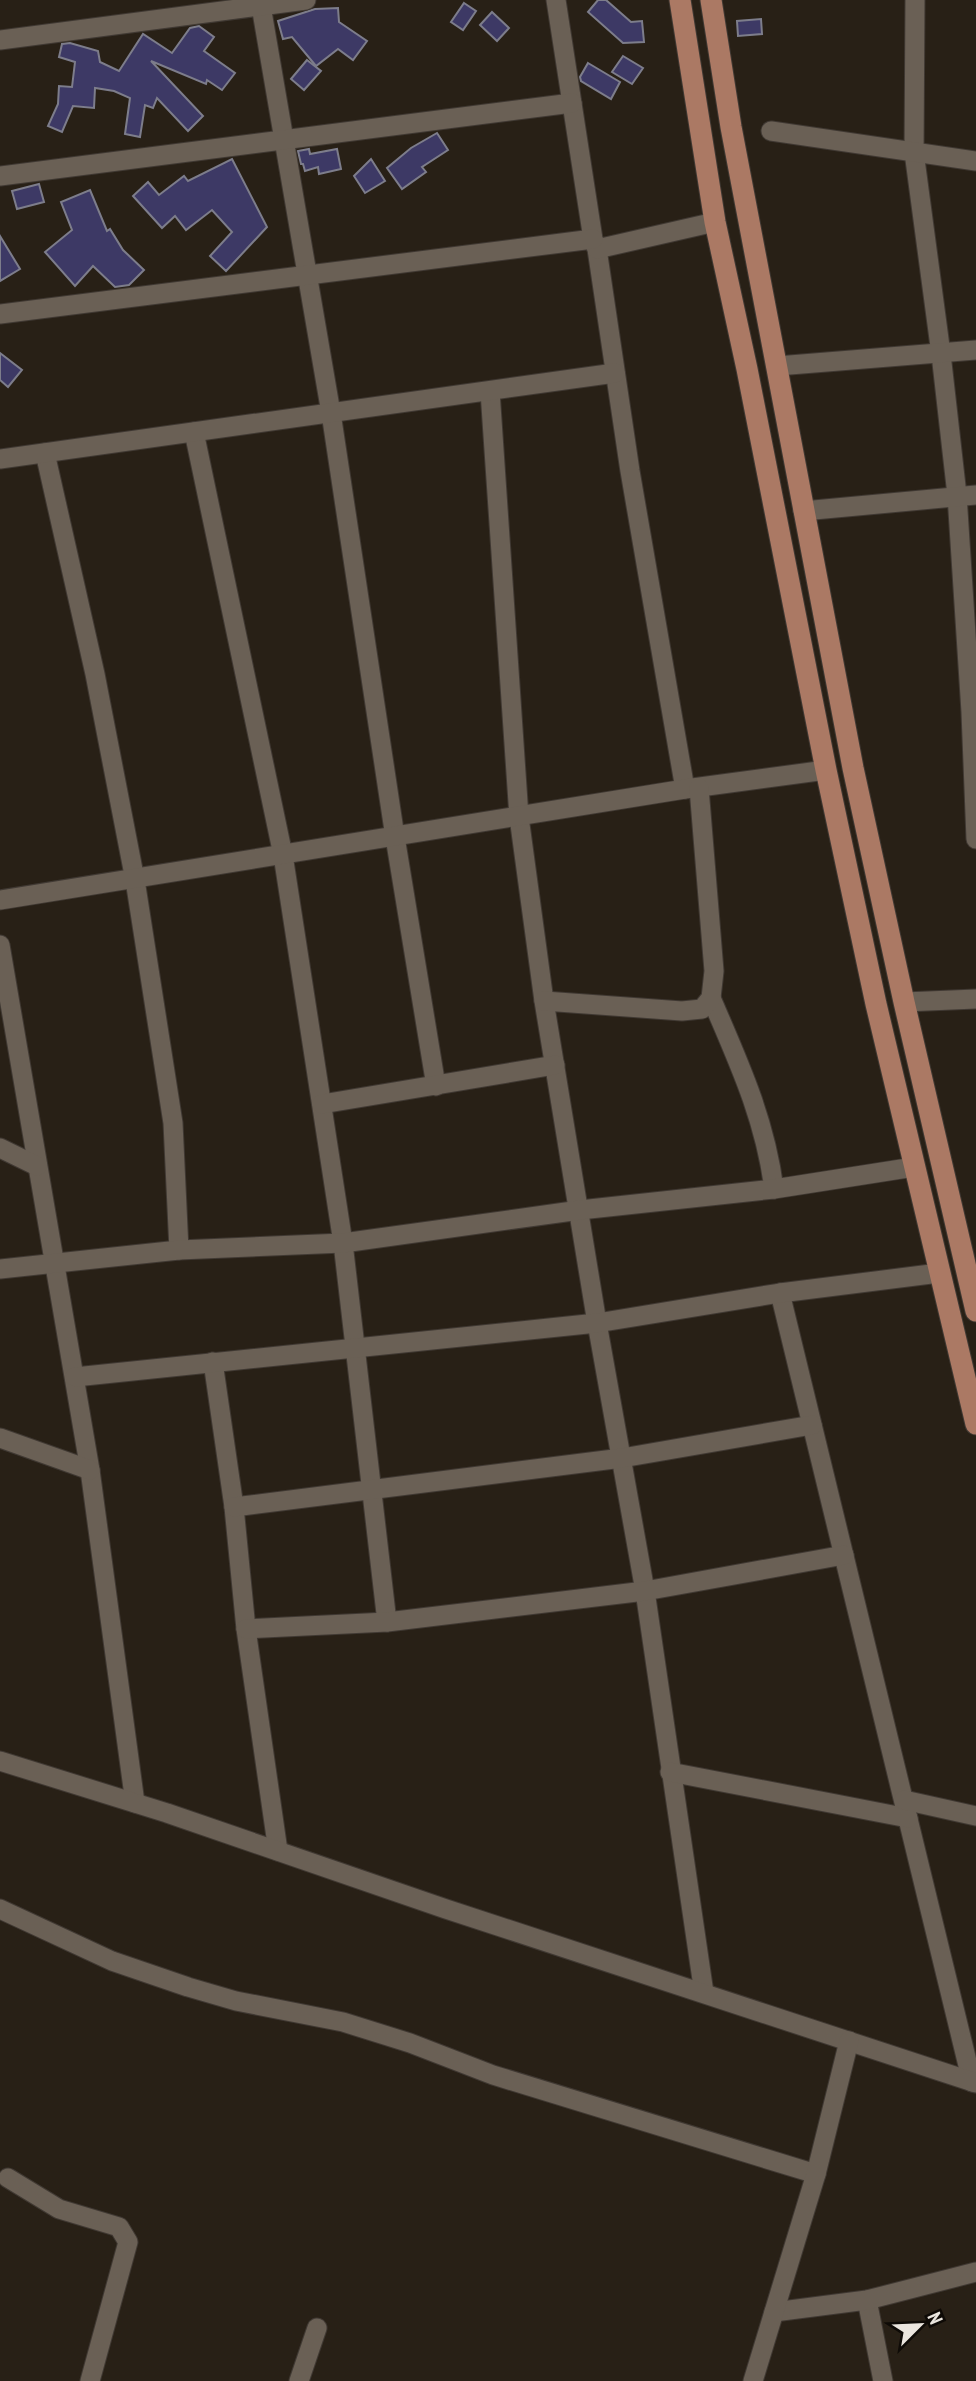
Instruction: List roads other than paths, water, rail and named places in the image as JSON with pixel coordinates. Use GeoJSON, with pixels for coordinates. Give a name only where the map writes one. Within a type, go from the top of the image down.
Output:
{"type":"FeatureCollection","features":[{"type":"Feature","properties":{"kind":"main road"},"geometry":{"type":"LineString","coordinates":[[680,0],[715,222],[747,369],[826,770],[876,1004],[976,1424]]}},
{"type":"Feature","properties":{"kind":"main road"},"geometry":{"type":"LineString","coordinates":[[711,0],[731,127],[853,768],[904,1002],[969,1250],[976,1311]]}},
{"type":"Feature","properties":{"kind":"street"},"geometry":{"type":"LineString","coordinates":[[0,40],[260,3],[306,0]]}},
{"type":"Feature","properties":{"kind":"street"},"geometry":{"type":"LineString","coordinates":[[556,0],[615,373],[692,788],[713,971],[711,998],[760,1118],[770,1153],[774,1189]]}},
{"type":"Feature","properties":{"kind":"street"},"geometry":{"type":"LineString","coordinates":[[915,0],[914,152],[941,354],[967,495],[976,839]]}},
{"type":"Feature","properties":{"kind":"street"},"geometry":{"type":"LineString","coordinates":[[260,3],[331,413],[395,837],[436,1086]]}},
{"type":"Feature","properties":{"kind":"street"},"geometry":{"type":"LineString","coordinates":[[0,176],[572,103]]}},
{"type":"Feature","properties":{"kind":"street"},"geometry":{"type":"LineString","coordinates":[[771,131],[976,161]]}},
{"type":"Feature","properties":{"kind":"street"},"geometry":{"type":"LineString","coordinates":[[0,314],[307,275],[595,244],[715,222]]}},
{"type":"Feature","properties":{"kind":"street"},"geometry":{"type":"LineString","coordinates":[[777,366],[976,350]]}},
{"type":"Feature","properties":{"kind":"street"},"geometry":{"type":"LineString","coordinates":[[0,459],[615,373]]}},
{"type":"Feature","properties":{"kind":"street"},"geometry":{"type":"LineString","coordinates":[[490,391],[519,817],[544,1001],[645,1591],[704,1993]]}},
{"type":"Feature","properties":{"kind":"street"},"geometry":{"type":"LineString","coordinates":[[194,432],[283,855],[343,1242],[387,1622]]}},
{"type":"Feature","properties":{"kind":"street"},"geometry":{"type":"LineString","coordinates":[[45,453],[95,674],[135,880],[173,1123],[180,1250]]}},
{"type":"Feature","properties":{"kind":"street"},"geometry":{"type":"LineString","coordinates":[[803,511],[967,495]]}},
{"type":"Feature","properties":{"kind":"street"},"geometry":{"type":"LineString","coordinates":[[0,901],[692,788],[826,770]]}},
{"type":"Feature","properties":{"kind":"street"},"geometry":{"type":"LineString","coordinates":[[0,945],[90,1470],[135,1803]]}},
{"type":"Feature","properties":{"kind":"street"},"geometry":{"type":"LineString","coordinates":[[544,1001],[682,1012],[702,1009],[711,998]]}},
{"type":"Feature","properties":{"kind":"street"},"geometry":{"type":"LineString","coordinates":[[904,1002],[976,999]]}},
{"type":"Feature","properties":{"kind":"street"},"geometry":{"type":"LineString","coordinates":[[322,1104],[555,1065]]}},
{"type":"Feature","properties":{"kind":"street"},"geometry":{"type":"LineString","coordinates":[[0,1148],[37,1166]]}},
{"type":"Feature","properties":{"kind":"street"},"geometry":{"type":"LineString","coordinates":[[0,1269],[180,1250],[343,1242],[580,1210],[774,1189],[914,1167]]}},
{"type":"Feature","properties":{"kind":"street"},"geometry":{"type":"LineString","coordinates":[[75,1377],[597,1323],[780,1293],[939,1273]]}},
{"type":"Feature","properties":{"kind":"street"},"geometry":{"type":"LineString","coordinates":[[780,1293],[974,2082]]}},
{"type":"Feature","properties":{"kind":"street"},"geometry":{"type":"LineString","coordinates":[[213,1363],[234,1507],[246,1629],[278,1851]]}},
{"type":"Feature","properties":{"kind":"street"},"geometry":{"type":"LineString","coordinates":[[234,1507],[622,1458],[812,1425]]}},
{"type":"Feature","properties":{"kind":"street"},"geometry":{"type":"LineString","coordinates":[[0,1438],[90,1470]]}},
{"type":"Feature","properties":{"kind":"street"},"geometry":{"type":"LineString","coordinates":[[246,1629],[387,1622],[645,1591],[844,1555]]}},
{"type":"Feature","properties":{"kind":"street"},"geometry":{"type":"LineString","coordinates":[[0,1761],[135,1803],[459,1913],[974,2082]]}},
{"type":"Feature","properties":{"kind":"street"},"geometry":{"type":"LineString","coordinates":[[670,1772],[906,1809],[976,1816]]}},
{"type":"Feature","properties":{"kind":"street"},"geometry":{"type":"LineString","coordinates":[[0,1909],[113,1961],[188,1987],[236,2001],[343,2022],[410,2043],[493,2075],[816,2174]]}},
{"type":"Feature","properties":{"kind":"street"},"geometry":{"type":"LineString","coordinates":[[753,2381],[816,2174],[849,2041]]}},
{"type":"Feature","properties":{"kind":"street"},"geometry":{"type":"LineString","coordinates":[[8,2178],[59,2209],[119,2227],[126,2235],[128,2242],[90,2381]]}},
{"type":"Feature","properties":{"kind":"street"},"geometry":{"type":"LineString","coordinates":[[774,2312],[867,2300],[976,2272]]}},
{"type":"Feature","properties":{"kind":"street"},"geometry":{"type":"LineString","coordinates":[[867,2300],[883,2381]]}},
{"type":"Feature","properties":{"kind":"street"},"geometry":{"type":"LineString","coordinates":[[299,2381],[317,2328]]}}]}
